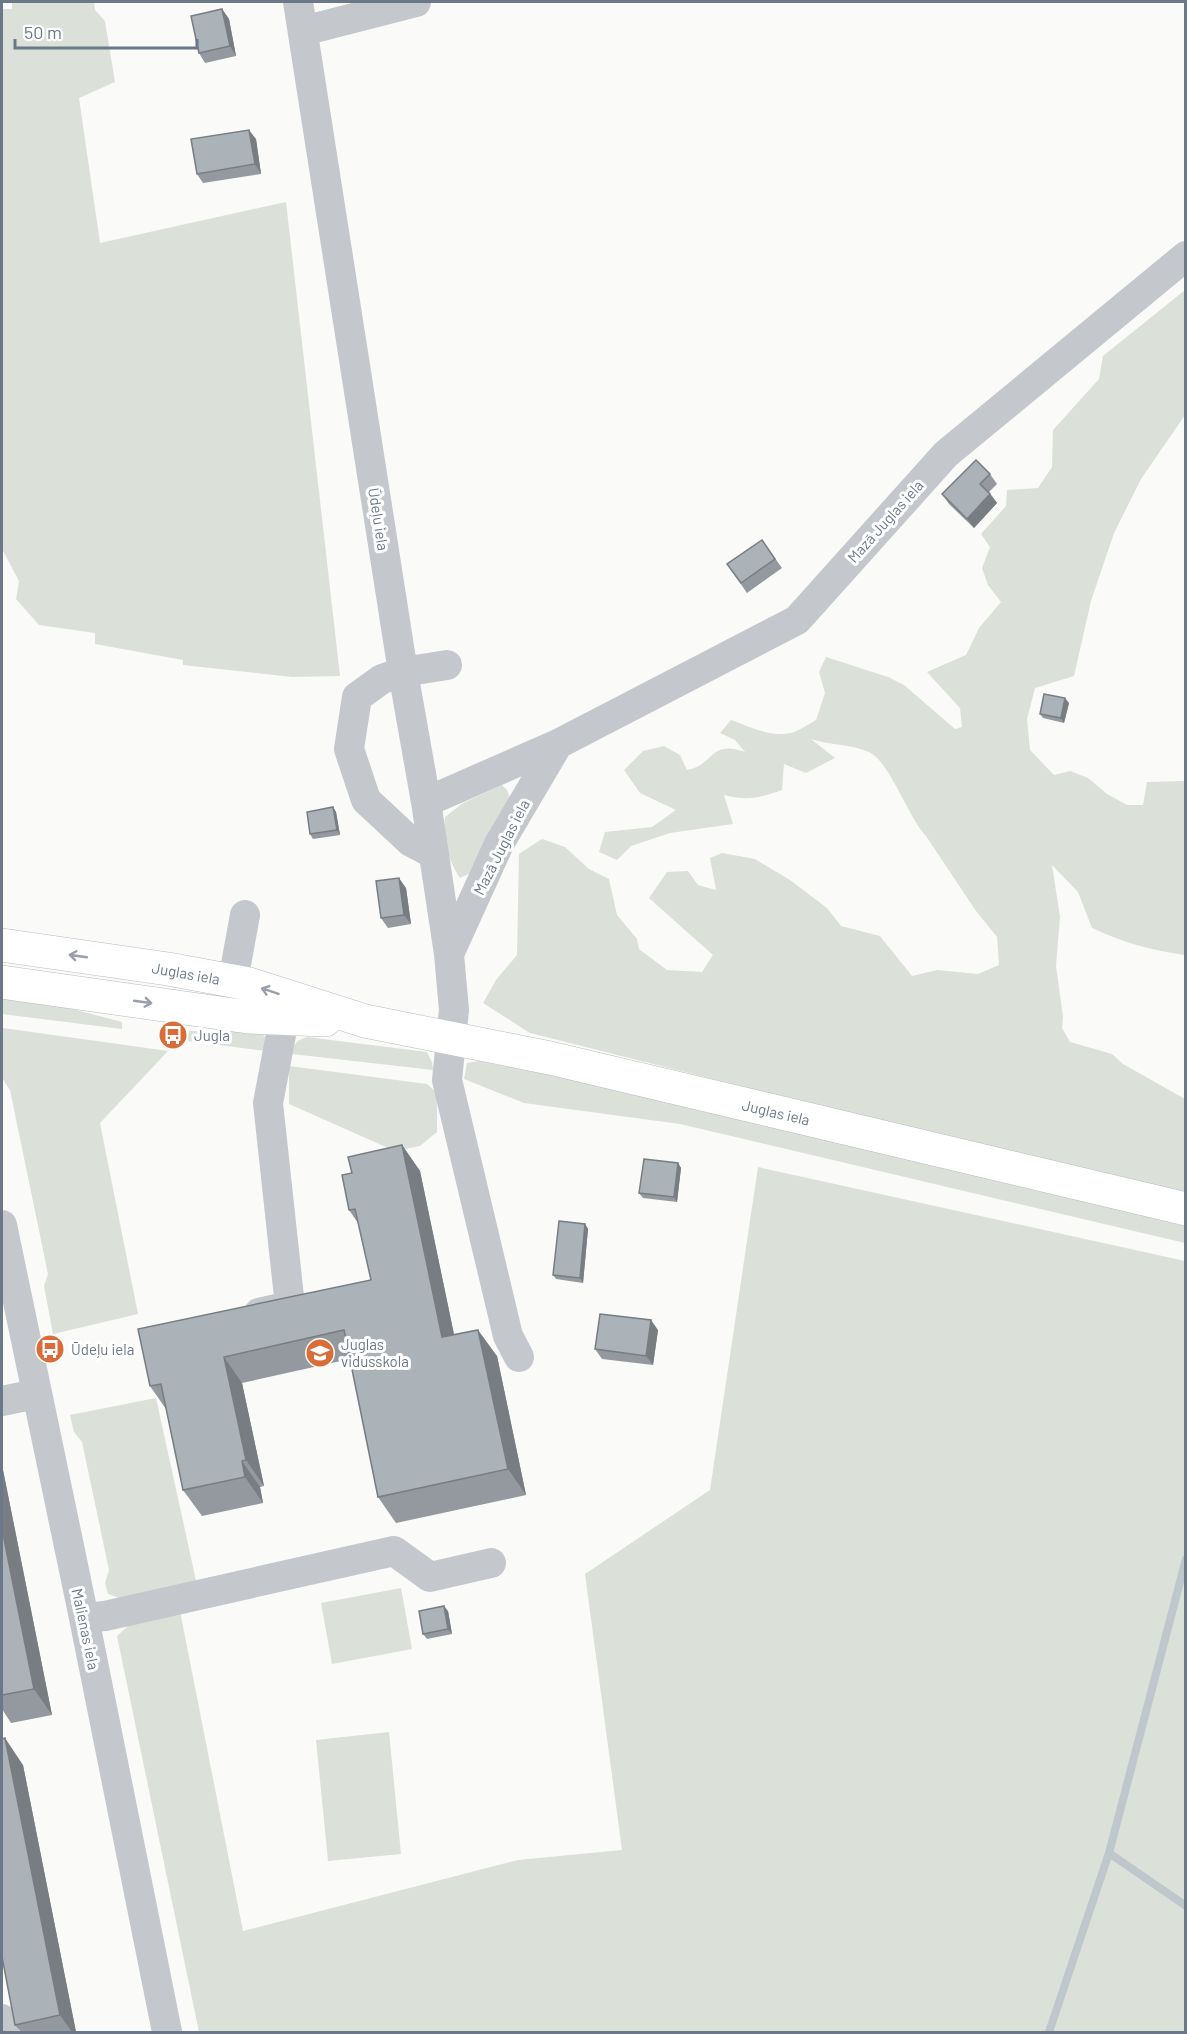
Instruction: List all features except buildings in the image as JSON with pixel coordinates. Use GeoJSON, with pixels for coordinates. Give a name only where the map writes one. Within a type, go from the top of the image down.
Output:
{"type":"FeatureCollection","features":[{"type":"Feature","properties":{"kind":"main road","name":"Juglas iela"},"geometry":{"type":"LineString","coordinates":[[2,945],[168,969],[249,984],[365,1022]]}},
{"type":"Feature","properties":{"kind":"main road","name":"Juglas iela"},"geometry":{"type":"LineString","coordinates":[[2,982],[248,1017],[365,1022],[450,1037],[561,1060],[1185,1209]]}},
{"type":"Feature","properties":{"kind":"street","name":"Ūdeļu iela"},"geometry":{"type":"LineString","coordinates":[[298,2],[449,954],[454,1010],[447,1080],[508,1336],[519,1357]]}},
{"type":"Feature","properties":{"kind":"street"},"geometry":{"type":"LineString","coordinates":[[303,31],[416,2]]}},
{"type":"Feature","properties":{"kind":"street","name":"Mazā Juglas iela"},"geometry":{"type":"LineString","coordinates":[[426,802],[558,744],[797,620],[946,454],[1185,256]]}},
{"type":"Feature","properties":{"kind":"street"},"geometry":{"type":"LineString","coordinates":[[434,854],[411,842],[366,801],[349,749],[357,698],[382,679],[403,672],[447,665]]}},
{"type":"Feature","properties":{"kind":"street","name":"Mazā Juglas iela"},"geometry":{"type":"LineString","coordinates":[[449,954],[499,844],[558,744]]}},
{"type":"Feature","properties":{"kind":"street"},"geometry":{"type":"LineString","coordinates":[[233,981],[245,915]]}},
{"type":"Feature","properties":{"kind":"street"},"geometry":{"type":"LineString","coordinates":[[232,1318],[290,1306],[268,1103],[284,1019]]}},
{"type":"Feature","properties":{"kind":"street","name":"Malienas iela"},"geometry":{"type":"LineString","coordinates":[[2,1225],[167,2032]]}},
{"type":"Feature","properties":{"kind":"street"},"geometry":{"type":"LineString","coordinates":[[2,1401],[36,1394]]}},
{"type":"Feature","properties":{"kind":"street"},"geometry":{"type":"LineString","coordinates":[[84,1618],[105,1616],[394,1551],[430,1577],[491,1563]]}},
{"type":"Feature","properties":{"kind":"street"},"geometry":{"type":"LineString","coordinates":[[2,2019],[4,2032]]}},
{"type":"Feature","properties":{"kind":"shaded area"},"geometry":{"type":"Polygon","coordinates":[[[12,2],[94,2],[95,10],[105,21],[115,82],[79,98],[100,243],[286,202],[340,676],[292,677],[183,665],[183,660],[95,644],[95,633],[39,625],[16,599],[19,581],[2,549],[2,9],[12,9],[12,2]]]}},
{"type":"Feature","properties":{"kind":"shaded area"},"geometry":{"type":"Polygon","coordinates":[[[1185,290],[1185,415],[1141,479],[1114,533],[1091,601],[1074,676],[1035,688],[1027,719],[1030,750],[1054,775],[1070,771],[1088,778],[1107,794],[1127,805],[1143,805],[1147,782],[1185,781],[1185,955],[1137,945],[1092,928],[1078,892],[1052,865],[1060,917],[1056,966],[1063,1017],[1062,1028],[1070,1042],[1112,1054],[1123,1064],[1185,1099],[1185,1198],[530,1033],[483,1003],[496,980],[517,955],[519,854],[542,839],[565,847],[589,869],[609,879],[617,915],[637,939],[639,949],[667,970],[702,972],[713,955],[649,898],[667,872],[688,871],[698,885],[716,890],[710,858],[722,853],[755,859],[790,880],[827,908],[841,926],[880,936],[912,976],[937,970],[978,974],[999,965],[997,937],[976,911],[919,827],[892,778],[877,758],[862,749],[811,739],[835,758],[806,773],[784,764],[782,790],[774,793],[747,798],[724,795],[733,824],[670,833],[631,846],[617,860],[599,852],[605,832],[652,827],[676,810],[640,793],[624,770],[643,751],[664,746],[680,755],[687,770],[703,763],[718,751],[733,749],[745,752],[735,740],[720,733],[731,720],[770,733],[794,732],[816,720],[825,693],[819,672],[826,657],[888,677],[904,685],[955,729],[962,727],[960,708],[927,672],[966,655],[979,628],[1001,602],[988,585],[982,568],[990,547],[981,534],[1006,506],[1007,490],[1038,488],[1052,467],[1053,430],[1099,379],[1103,356],[1185,290]]]}},
{"type":"Feature","properties":{"kind":"shaded area"},"geometry":{"type":"Polygon","coordinates":[[[502,785],[507,790],[511,801],[470,873],[460,878],[447,849],[444,833],[445,817],[463,803],[502,785]]]}},
{"type":"Feature","properties":{"kind":"shaded area"},"geometry":{"type":"Polygon","coordinates":[[[2,997],[42,1001],[122,1022],[122,1029],[2,1014],[2,997]]]}},
{"type":"Feature","properties":{"kind":"shaded area"},"geometry":{"type":"Polygon","coordinates":[[[3,1028],[168,1051],[100,1123],[138,1314],[53,1334],[44,1286],[48,1274],[10,1090],[2,1078],[3,1028]]]}},
{"type":"Feature","properties":{"kind":"shaded area"},"geometry":{"type":"Polygon","coordinates":[[[189,1031],[261,1032],[266,1038],[266,1051],[188,1041],[189,1031]]]}},
{"type":"Feature","properties":{"kind":"shaded area"},"geometry":{"type":"Polygon","coordinates":[[[307,1037],[427,1052],[433,1070],[292,1054],[296,1043],[307,1037]]]}},
{"type":"Feature","properties":{"kind":"shaded area"},"geometry":{"type":"Polygon","coordinates":[[[479,1061],[650,1095],[1185,1226],[1185,1243],[680,1124],[524,1103],[464,1079],[467,1063],[479,1061]]]}},
{"type":"Feature","properties":{"kind":"shaded area"},"geometry":{"type":"Polygon","coordinates":[[[289,1066],[427,1084],[437,1093],[437,1132],[420,1146],[395,1151],[289,1104],[289,1066]]]}},
{"type":"Feature","properties":{"kind":"shaded area"},"geometry":{"type":"Polygon","coordinates":[[[758,1167],[1185,1261],[1185,2032],[199,2032],[117,1636],[130,1624],[180,1611],[243,1931],[518,1860],[622,1850],[585,1574],[710,1490],[758,1167]]]}},
{"type":"Feature","properties":{"kind":"shaded area"},"geometry":{"type":"Polygon","coordinates":[[[156,1398],[197,1585],[122,1599],[108,1594],[105,1583],[109,1570],[82,1442],[74,1432],[70,1415],[156,1398]]]}},
{"type":"Feature","properties":{"kind":"shaded area"},"geometry":{"type":"Polygon","coordinates":[[[401,1588],[412,1649],[332,1664],[321,1603],[401,1588]]]}},
{"type":"Feature","properties":{"kind":"shaded area"},"geometry":{"type":"Polygon","coordinates":[[[389,1732],[401,1854],[328,1861],[316,1740],[389,1732]]]}},
{"type":"Feature","properties":{"kind":"waterway"},"geometry":{"type":"LineString","coordinates":[[1049,2032],[1109,1853],[1186,1559]]}},
{"type":"Feature","properties":{"kind":"waterway"},"geometry":{"type":"LineString","coordinates":[[1109,1853],[1186,1906]]}},
{"type":"Feature","properties":{"kind":"place","name":"Jugla"},"geometry":{"type":"Point","coordinates":[173,1035]}},
{"type":"Feature","properties":{"kind":"place","name":"Ūdeļu iela"},"geometry":{"type":"Point","coordinates":[50,1349]}},
{"type":"Feature","properties":{"kind":"place","name":"Juglas vidusskola"},"geometry":{"type":"Point","coordinates":[320,1353]}}]}
